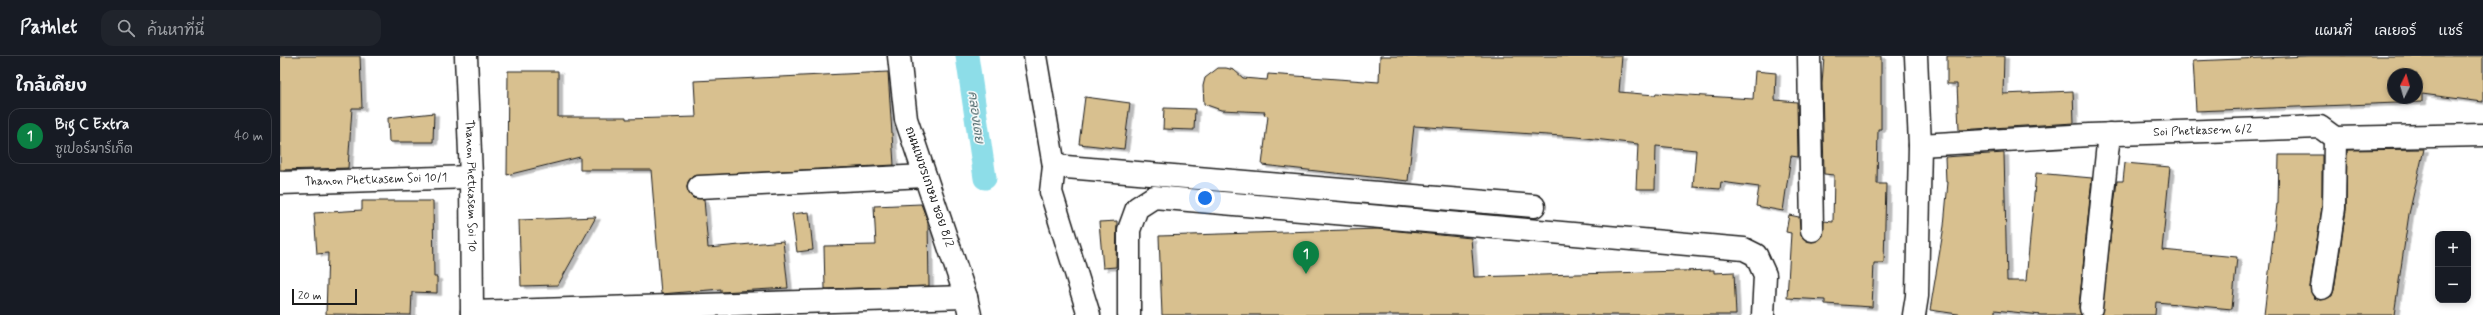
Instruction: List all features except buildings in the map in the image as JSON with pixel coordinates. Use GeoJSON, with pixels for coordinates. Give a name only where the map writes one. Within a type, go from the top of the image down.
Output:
{"type":"FeatureCollection","features":[{"type":"Feature","properties":{"kind":"street","name":"Thanon Phetkasem Soi 10"},"geometry":{"type":"LineString","coordinates":[[466,56],[471,177],[472,314]]}},
{"type":"Feature","properties":{"kind":"street","name":"ถนนเพชรเกษม ซอย 8/2"},"geometry":{"type":"LineString","coordinates":[[899,56],[906,119],[968,306]]}},
{"type":"Feature","properties":{"kind":"street"},"geometry":{"type":"LineString","coordinates":[[1035,56],[1054,166],[1052,192],[1089,315]]}},
{"type":"Feature","properties":{"kind":"street"},"geometry":{"type":"LineString","coordinates":[[1809,56],[1812,230]]}},
{"type":"Feature","properties":{"kind":"street"},"geometry":{"type":"LineString","coordinates":[[1914,315],[1917,296],[1920,145],[1916,56]]}},
{"type":"Feature","properties":{"kind":"street","name":"Soi Phetkasem 6/2"},"geometry":{"type":"LineString","coordinates":[[1920,145],[2109,134],[2320,127],[2336,138]]}},
{"type":"Feature","properties":{"kind":"street"},"geometry":{"type":"LineString","coordinates":[[2091,308],[2109,134]]}},
{"type":"Feature","properties":{"kind":"street"},"geometry":{"type":"LineString","coordinates":[[2322,288],[2334,208],[2336,138],[2483,135]]}},
{"type":"Feature","properties":{"kind":"street"},"geometry":{"type":"LineString","coordinates":[[1054,166],[1534,206]]}},
{"type":"Feature","properties":{"kind":"street"},"geometry":{"type":"LineString","coordinates":[[699,187],[925,176]]}},
{"type":"Feature","properties":{"kind":"street","name":"Thanon Phetkasem Soi 10/1"},"geometry":{"type":"LineString","coordinates":[[280,183],[471,177]]}},
{"type":"Feature","properties":{"kind":"street"},"geometry":{"type":"LineString","coordinates":[[1129,315],[1129,230],[1137,208],[1154,197],[1744,249],[1756,255],[1765,275],[1763,315]]}},
{"type":"Feature","properties":{"kind":"street"},"geometry":{"type":"LineString","coordinates":[[472,314],[968,306]]}},
{"type":"Feature","properties":{"kind":"waterway","name":"คลองเตย"},"geometry":{"type":"LineString","coordinates":[[967,56],[985,178]]}},
{"type":"Feature","properties":{"kind":"place","name":"Big C Extra"},"geometry":{"type":"Point","coordinates":[1306,274]}}]}
